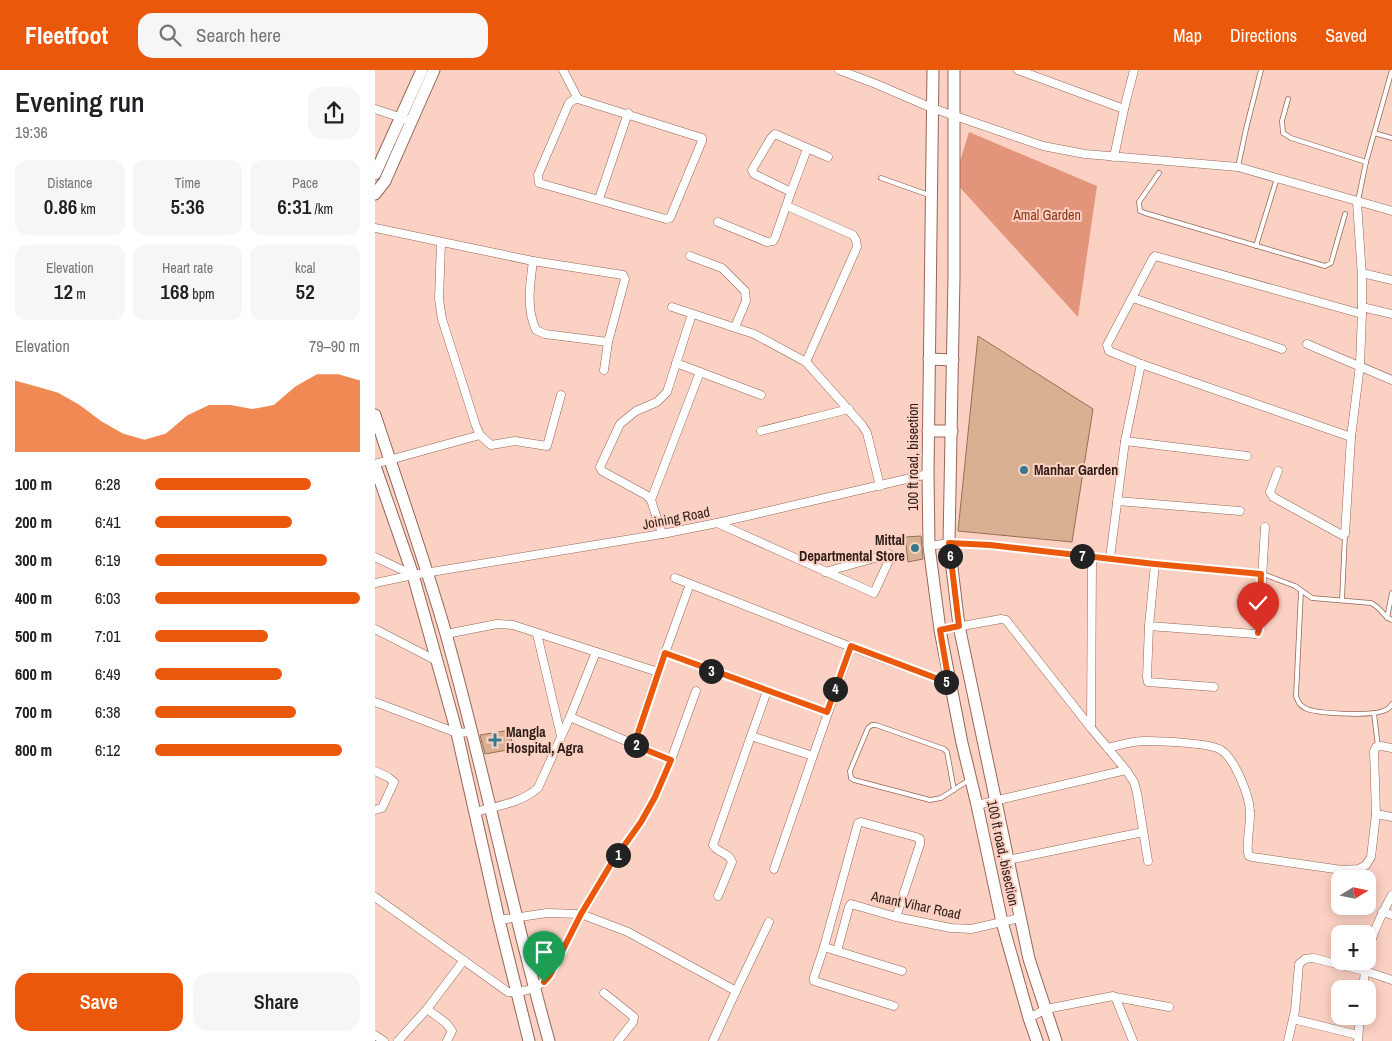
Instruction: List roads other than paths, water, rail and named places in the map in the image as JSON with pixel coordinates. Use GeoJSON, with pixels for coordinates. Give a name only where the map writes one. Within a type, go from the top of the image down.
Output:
{"type":"FeatureCollection","features":[{"type":"Feature","properties":{"kind":"street"},"geometry":{"type":"LineString","coordinates":[[375,194],[385,182],[422,70]]}},
{"type":"Feature","properties":{"kind":"street"},"geometry":{"type":"LineString","coordinates":[[375,174],[434,70]]}},
{"type":"Feature","properties":{"kind":"street"},"geometry":{"type":"LineString","coordinates":[[563,70],[578,99]]}},
{"type":"Feature","properties":{"kind":"street"},"geometry":{"type":"LineString","coordinates":[[839,70],[932,108],[1043,146],[1085,154],[1238,167],[1392,211]]}},
{"type":"Feature","properties":{"kind":"street","name":"100 ft road, bisection"},"geometry":{"type":"LineString","coordinates":[[933,70],[928,431],[929,546],[949,683],[1002,922],[1037,1041]]}},
{"type":"Feature","properties":{"kind":"street","name":"100 ft road, bisection"},"geometry":{"type":"LineString","coordinates":[[954,70],[953,360],[949,543],[959,626],[1020,918],[1029,959],[1057,1041]]}},
{"type":"Feature","properties":{"kind":"street"},"geometry":{"type":"LineString","coordinates":[[1114,157],[1134,70]]}},
{"type":"Feature","properties":{"kind":"street"},"geometry":{"type":"LineString","coordinates":[[1023,71],[1124,109]]}},
{"type":"Feature","properties":{"kind":"street"},"geometry":{"type":"LineString","coordinates":[[578,99],[701,136],[702,141],[670,218],[666,219],[543,185],[539,182],[537,175],[569,103],[578,99]]}},
{"type":"Feature","properties":{"kind":"street"},"geometry":{"type":"LineString","coordinates":[[375,109],[407,119]]}},
{"type":"Feature","properties":{"kind":"street"},"geometry":{"type":"LineString","coordinates":[[599,199],[628,113]]}},
{"type":"Feature","properties":{"kind":"street"},"geometry":{"type":"LineString","coordinates":[[791,192],[754,174],[752,169],[775,134],[828,157]]}},
{"type":"Feature","properties":{"kind":"street"},"geometry":{"type":"LineString","coordinates":[[718,222],[767,242],[775,238],[807,149]]}},
{"type":"Feature","properties":{"kind":"street"},"geometry":{"type":"LineString","coordinates":[[1278,471],[1270,492],[1273,497],[1345,534],[1351,436],[1360,365],[1362,310],[1362,273],[1357,202]]}},
{"type":"Feature","properties":{"kind":"street"},"geometry":{"type":"LineString","coordinates":[[787,206],[853,235],[857,247],[806,362]]}},
{"type":"Feature","properties":{"kind":"street"},"geometry":{"type":"LineString","coordinates":[[375,228],[533,261],[623,275],[625,279],[608,342],[604,370]]}},
{"type":"Feature","properties":{"kind":"street"},"geometry":{"type":"LineString","coordinates":[[441,242],[439,299],[442,319],[454,361],[481,435],[491,444],[515,441],[547,446],[561,395]]}},
{"type":"Feature","properties":{"kind":"street"},"geometry":{"type":"LineString","coordinates":[[690,256],[722,268],[745,291],[747,301],[735,327]]}},
{"type":"Feature","properties":{"kind":"street"},"geometry":{"type":"LineString","coordinates":[[1351,436],[1141,364],[1109,351],[1107,345],[1153,258],[1160,256],[1362,310],[1392,314]]}},
{"type":"Feature","properties":{"kind":"street"},"geometry":{"type":"LineString","coordinates":[[533,261],[529,288],[531,316],[536,330],[545,334],[608,342]]}},
{"type":"Feature","properties":{"kind":"street"},"geometry":{"type":"LineString","coordinates":[[1362,273],[1392,280]]}},
{"type":"Feature","properties":{"kind":"street"},"geometry":{"type":"LineString","coordinates":[[1133,298],[1281,349]]}},
{"type":"Feature","properties":{"kind":"street"},"geometry":{"type":"LineString","coordinates":[[672,307],[754,334],[806,362],[849,409],[867,433],[880,486]]}},
{"type":"Feature","properties":{"kind":"street"},"geometry":{"type":"LineString","coordinates":[[662,534],[651,500],[640,490],[602,471],[600,463],[620,424],[627,416],[657,402],[667,392],[692,314]]}},
{"type":"Feature","properties":{"kind":"street"},"geometry":{"type":"LineString","coordinates":[[1307,344],[1392,380]]}},
{"type":"Feature","properties":{"kind":"street"},"geometry":{"type":"LineString","coordinates":[[929,359],[953,360]]}},
{"type":"Feature","properties":{"kind":"street"},"geometry":{"type":"LineString","coordinates":[[676,363],[761,395]]}},
{"type":"Feature","properties":{"kind":"street"},"geometry":{"type":"LineString","coordinates":[[1110,558],[1125,441],[1141,364]]}},
{"type":"Feature","properties":{"kind":"street"},"geometry":{"type":"LineString","coordinates":[[651,500],[700,372]]}},
{"type":"Feature","properties":{"kind":"street"},"geometry":{"type":"LineString","coordinates":[[761,431],[849,409]]}},
{"type":"Feature","properties":{"kind":"street"},"geometry":{"type":"LineString","coordinates":[[375,415],[446,634],[533,988],[549,1041]]}},
{"type":"Feature","properties":{"kind":"street"},"geometry":{"type":"LineString","coordinates":[[928,431],[952,432]]}},
{"type":"Feature","properties":{"kind":"street"},"geometry":{"type":"LineString","coordinates":[[481,435],[375,465],[413,575],[457,733],[499,920],[529,1041]]}},
{"type":"Feature","properties":{"kind":"street"},"geometry":{"type":"LineString","coordinates":[[1125,441],[1247,456]]}},
{"type":"Feature","properties":{"kind":"street","name":"Joining Road"},"geometry":{"type":"LineString","coordinates":[[375,583],[662,534],[928,474]]}},
{"type":"Feature","properties":{"kind":"street"},"geometry":{"type":"LineString","coordinates":[[1117,501],[1240,512]]}},
{"type":"Feature","properties":{"kind":"street"},"geometry":{"type":"LineString","coordinates":[[717,523],[825,572],[875,593],[891,556],[889,554],[825,572]]}},
{"type":"Feature","properties":{"kind":"street"},"geometry":{"type":"LineString","coordinates":[[1149,626],[1258,633],[1265,527]]}},
{"type":"Feature","properties":{"kind":"street"},"geometry":{"type":"LineString","coordinates":[[929,546],[949,543],[990,545],[1261,574]]}},
{"type":"Feature","properties":{"kind":"street"},"geometry":{"type":"LineString","coordinates":[[375,557],[413,575]]}},
{"type":"Feature","properties":{"kind":"street"},"geometry":{"type":"LineString","coordinates":[[1091,728],[1092,557]]}},
{"type":"Feature","properties":{"kind":"street"},"geometry":{"type":"LineString","coordinates":[[1155,564],[1149,626],[1148,682],[1214,687]]}},
{"type":"Feature","properties":{"kind":"street"},"geometry":{"type":"LineString","coordinates":[[675,578],[949,683]]}},
{"type":"Feature","properties":{"kind":"street"},"geometry":{"type":"LineString","coordinates":[[634,745],[657,672],[690,584]]}},
{"type":"Feature","properties":{"kind":"street"},"geometry":{"type":"LineString","coordinates":[[940,630],[1006,620],[1134,782],[1148,861]]}},
{"type":"Feature","properties":{"kind":"street"},"geometry":{"type":"LineString","coordinates":[[446,634],[505,624],[521,626],[537,634],[657,672]]}},
{"type":"Feature","properties":{"kind":"street"},"geometry":{"type":"LineString","coordinates":[[375,629],[437,661]]}},
{"type":"Feature","properties":{"kind":"street"},"geometry":{"type":"LineString","coordinates":[[537,634],[561,736]]}},
{"type":"Feature","properties":{"kind":"street"},"geometry":{"type":"LineString","coordinates":[[775,869],[851,646]]}},
{"type":"Feature","properties":{"kind":"street"},"geometry":{"type":"LineString","coordinates":[[475,812],[522,799],[531,795],[539,788],[596,652]]}},
{"type":"Feature","properties":{"kind":"street"},"geometry":{"type":"LineString","coordinates":[[665,653],[827,712]]}},
{"type":"Feature","properties":{"kind":"street"},"geometry":{"type":"LineString","coordinates":[[375,897],[500,988],[508,992],[516,992],[533,988],[544,982],[550,975],[581,914],[611,864],[641,822],[655,797],[671,760],[696,691]]}},
{"type":"Feature","properties":{"kind":"street"},"geometry":{"type":"LineString","coordinates":[[718,896],[732,862],[729,856],[715,849],[713,845],[767,691]]}},
{"type":"Feature","properties":{"kind":"street"},"geometry":{"type":"LineString","coordinates":[[375,702],[457,733],[471,732]]}},
{"type":"Feature","properties":{"kind":"street"},"geometry":{"type":"LineString","coordinates":[[570,717],[671,760]]}},
{"type":"Feature","properties":{"kind":"street"},"geometry":{"type":"LineString","coordinates":[[751,736],[813,756]]}},
{"type":"Feature","properties":{"kind":"street"},"geometry":{"type":"LineString","coordinates":[[1107,748],[1145,741],[1207,745],[1222,750],[1228,756],[1243,784],[1248,798],[1250,819],[1247,850],[1249,856],[1342,870],[1359,869],[1366,865],[1371,857],[1376,814],[1374,751],[1378,747],[1392,748]]}},
{"type":"Feature","properties":{"kind":"street"},"geometry":{"type":"LineString","coordinates":[[977,805],[1126,770]]}},
{"type":"Feature","properties":{"kind":"street"},"geometry":{"type":"LineString","coordinates":[[375,771],[394,782],[383,808],[375,810]]}},
{"type":"Feature","properties":{"kind":"street"},"geometry":{"type":"LineString","coordinates":[[1376,814],[1392,816]]}},
{"type":"Feature","properties":{"kind":"street"},"geometry":{"type":"LineString","coordinates":[[894,1006],[816,982],[814,977],[858,823],[861,822],[908,834],[920,839],[896,917]]}},
{"type":"Feature","properties":{"kind":"street"},"geometry":{"type":"LineString","coordinates":[[1008,860],[1143,832]]}},
{"type":"Feature","properties":{"kind":"street"},"geometry":{"type":"LineString","coordinates":[[1376,926],[1392,895]]}},
{"type":"Feature","properties":{"kind":"street","name":"Anant Vihar Road"},"geometry":{"type":"LineString","coordinates":[[837,951],[851,904],[896,917],[951,928],[971,929],[1020,918]]}},
{"type":"Feature","properties":{"kind":"street"},"geometry":{"type":"LineString","coordinates":[[1382,912],[1392,915]]}},
{"type":"Feature","properties":{"kind":"street"},"geometry":{"type":"LineString","coordinates":[[499,920],[547,913],[581,914],[628,932],[736,990]]}},
{"type":"Feature","properties":{"kind":"street"},"geometry":{"type":"LineString","coordinates":[[713,1041],[769,922]]}},
{"type":"Feature","properties":{"kind":"street"},"geometry":{"type":"LineString","coordinates":[[824,947],[902,971]]}},
{"type":"Feature","properties":{"kind":"street"},"geometry":{"type":"LineString","coordinates":[[1288,1041],[1295,1011],[1299,964],[1301,961],[1313,958],[1392,980]]}},
{"type":"Feature","properties":{"kind":"street"},"geometry":{"type":"LineString","coordinates":[[398,1041],[427,1009],[464,960]]}},
{"type":"Feature","properties":{"kind":"street"},"geometry":{"type":"LineString","coordinates":[[1364,980],[1365,971]]}},
{"type":"Feature","properties":{"kind":"street"},"geometry":{"type":"LineString","coordinates":[[604,992],[634,1017],[633,1022],[618,1041]]}},
{"type":"Feature","properties":{"kind":"street"},"geometry":{"type":"LineString","coordinates":[[1029,1018],[1046,1009],[1111,995],[1169,1007]]}},
{"type":"Feature","properties":{"kind":"street"},"geometry":{"type":"LineString","coordinates":[[1115,997],[1133,1041]]}},
{"type":"Feature","properties":{"kind":"street"},"geometry":{"type":"LineString","coordinates":[[427,1009],[450,1027],[452,1031],[447,1041]]}},
{"type":"Feature","properties":{"kind":"street"},"geometry":{"type":"LineString","coordinates":[[1293,1019],[1358,1038],[1359,1025]]}},
{"type":"Feature","properties":{"kind":"street"},"geometry":{"type":"LineString","coordinates":[[375,1035],[384,1041]]}},
{"type":"Feature","properties":{"kind":"lane"},"geometry":{"type":"LineString","coordinates":[[1238,167],[1245,128],[1261,70]]}},
{"type":"Feature","properties":{"kind":"lane"},"geometry":{"type":"LineString","coordinates":[[1357,202],[1366,162],[1391,77],[1391,70]]}},
{"type":"Feature","properties":{"kind":"lane"},"geometry":{"type":"LineString","coordinates":[[1288,99],[1283,120],[1283,133],[1291,138],[1366,162]]}},
{"type":"Feature","properties":{"kind":"lane"},"geometry":{"type":"LineString","coordinates":[[1374,133],[1392,138]]}},
{"type":"Feature","properties":{"kind":"lane"},"geometry":{"type":"LineString","coordinates":[[1159,173],[1139,202],[1140,211],[1145,214],[1328,266],[1331,263],[1345,214]]}},
{"type":"Feature","properties":{"kind":"lane"},"geometry":{"type":"LineString","coordinates":[[881,178],[931,195]]}},
{"type":"Feature","properties":{"kind":"lane"},"geometry":{"type":"LineString","coordinates":[[1256,246],[1277,178]]}},
{"type":"Feature","properties":{"kind":"lane"},"geometry":{"type":"LineString","coordinates":[[1342,600],[1345,534]]}},
{"type":"Feature","properties":{"kind":"lane"},"geometry":{"type":"LineString","coordinates":[[1261,574],[1295,586],[1312,598],[1371,603],[1379,607],[1390,619]]}},
{"type":"Feature","properties":{"kind":"lane"},"geometry":{"type":"LineString","coordinates":[[1301,591],[1296,696],[1298,703],[1303,708],[1312,711],[1374,713],[1383,711],[1392,704]]}},
{"type":"Feature","properties":{"kind":"lane"},"geometry":{"type":"LineString","coordinates":[[1390,619],[1392,592]]}},
{"type":"Feature","properties":{"kind":"lane"},"geometry":{"type":"LineString","coordinates":[[1374,713],[1378,747]]}},
{"type":"Feature","properties":{"kind":"lane"},"geometry":{"type":"LineString","coordinates":[[954,790],[947,752],[944,749],[876,725],[868,728],[850,771],[851,778],[854,780],[929,800],[941,798],[954,790],[971,778]]}},
{"type":"Feature","properties":{"kind":"place","name":"Manhar Garden"},"geometry":{"type":"Point","coordinates":[1024,470]}},
{"type":"Feature","properties":{"kind":"place","name":"Mittal Departmental Store"},"geometry":{"type":"Point","coordinates":[915,548]}},
{"type":"Feature","properties":{"kind":"place","name":"Mangla Hospital, Agra"},"geometry":{"type":"Point","coordinates":[495,740]}},
{"type":"Feature","properties":{"kind":"park label","name":"Amal Garden"},"geometry":{"type":"Point","coordinates":[1047,215]}}]}
